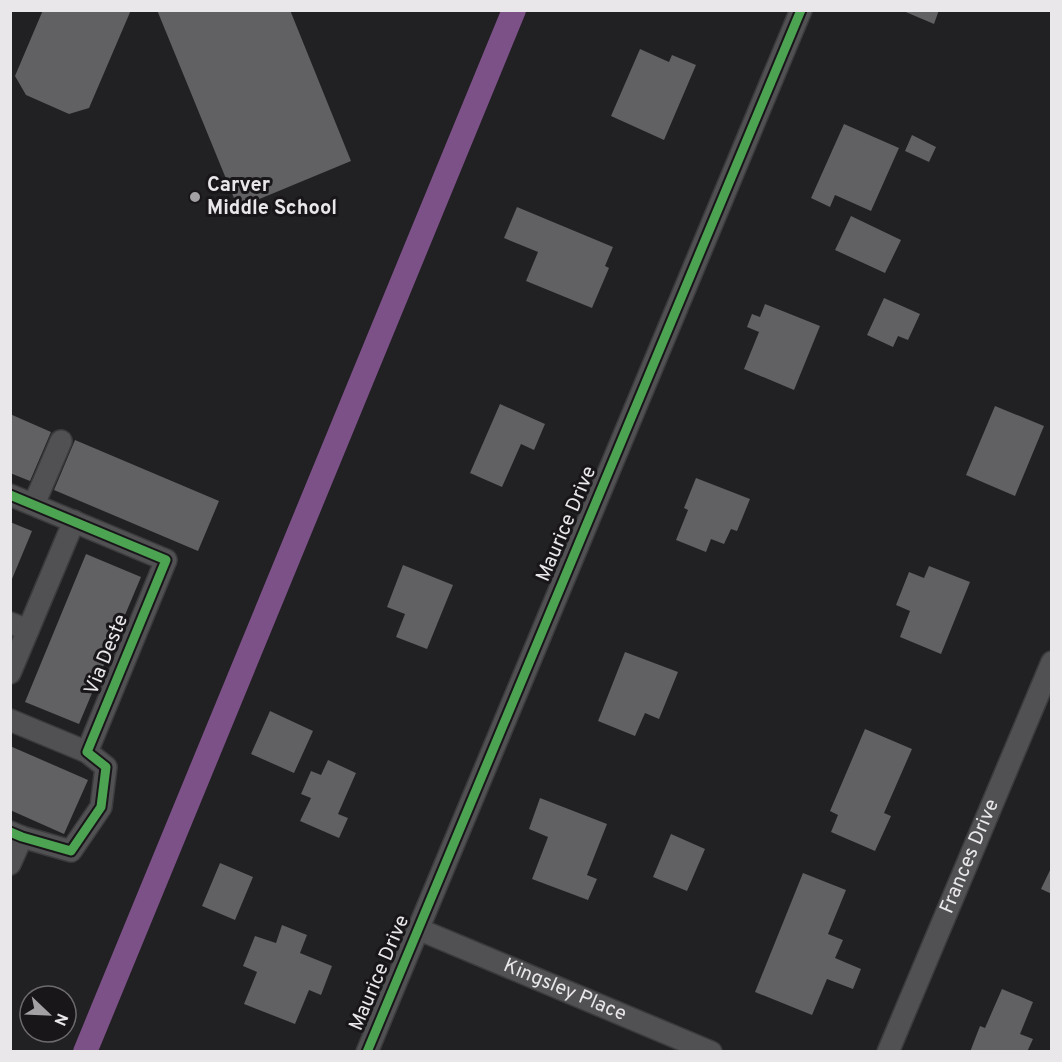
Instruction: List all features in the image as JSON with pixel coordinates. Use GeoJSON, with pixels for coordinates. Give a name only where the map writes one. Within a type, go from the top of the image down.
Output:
{"type":"FeatureCollection","features":[{"type":"Feature","properties":{"kind":"street","name":"Maurice Drive"},"geometry":{"type":"LineString","coordinates":[[367,1052],[801,10]]}},
{"type":"Feature","properties":{"kind":"street"},"geometry":{"type":"LineString","coordinates":[[34,504],[61,441]]}},
{"type":"Feature","properties":{"kind":"street","name":"Via Deste"},"geometry":{"type":"LineString","coordinates":[[10,495],[166,560],[87,752]]}},
{"type":"Feature","properties":{"kind":"street"},"geometry":{"type":"LineString","coordinates":[[10,673],[19,627],[74,521]]}},
{"type":"Feature","properties":{"kind":"street","name":"Frances Drive"},"geometry":{"type":"LineString","coordinates":[[888,1052],[1052,662]]}},
{"type":"Feature","properties":{"kind":"street"},"geometry":{"type":"LineString","coordinates":[[10,720],[87,752],[106,766],[101,807],[71,851],[16,835],[10,864]]}},
{"type":"Feature","properties":{"kind":"street","name":"Kingsley Place"},"geometry":{"type":"LineString","coordinates":[[418,929],[711,1052]]}},
{"type":"Feature","properties":{"kind":"building"},"geometry":{"type":"Polygon","coordinates":[[[43,10],[131,10],[89,108],[69,114],[26,95],[15,76],[43,10]]]}},
{"type":"Feature","properties":{"kind":"building"},"geometry":{"type":"Polygon","coordinates":[[[157,10],[290,10],[351,161],[238,208],[157,10]]]}},
{"type":"Feature","properties":{"kind":"building"},"geometry":{"type":"Polygon","coordinates":[[[901,10],[939,10],[934,24],[901,10]]]}},
{"type":"Feature","properties":{"kind":"building"},"geometry":{"type":"Polygon","coordinates":[[[640,49],[669,62],[672,55],[696,65],[664,140],[611,116],[640,49]]]}},
{"type":"Feature","properties":{"kind":"building"},"geometry":{"type":"Polygon","coordinates":[[[844,124],[899,148],[871,211],[835,195],[830,207],[811,198],[844,124]]]}},
{"type":"Feature","properties":{"kind":"building"},"geometry":{"type":"Polygon","coordinates":[[[912,135],[936,147],[929,162],[905,151],[912,135]]]}},
{"type":"Feature","properties":{"kind":"building"},"geometry":{"type":"Polygon","coordinates":[[[517,207],[613,247],[605,266],[609,268],[592,308],[526,281],[538,252],[504,238],[517,207]]]}},
{"type":"Feature","properties":{"kind":"building"},"geometry":{"type":"Polygon","coordinates":[[[851,216],[901,240],[885,273],[835,250],[851,216]]]}},
{"type":"Feature","properties":{"kind":"building"},"geometry":{"type":"Polygon","coordinates":[[[884,298],[920,314],[908,340],[898,336],[893,347],[867,335],[884,298]]]}},
{"type":"Feature","properties":{"kind":"building"},"geometry":{"type":"Polygon","coordinates":[[[765,304],[820,326],[794,390],[744,369],[759,332],[747,327],[752,314],[760,317],[765,304]]]}},
{"type":"Feature","properties":{"kind":"building"},"geometry":{"type":"Polygon","coordinates":[[[500,404],[545,424],[534,450],[521,444],[502,487],[470,473],[500,404]]]}},
{"type":"Feature","properties":{"kind":"building"},"geometry":{"type":"Polygon","coordinates":[[[995,406],[1044,426],[1015,496],[966,475],[995,406]]]}},
{"type":"Feature","properties":{"kind":"building"},"geometry":{"type":"Polygon","coordinates":[[[10,414],[51,432],[30,481],[10,473],[10,414]]]}},
{"type":"Feature","properties":{"kind":"building"},"geometry":{"type":"Polygon","coordinates":[[[75,440],[219,501],[198,551],[54,490],[75,440]]]}},
{"type":"Feature","properties":{"kind":"building"},"geometry":{"type":"Polygon","coordinates":[[[696,478],[750,499],[737,531],[731,529],[724,544],[711,539],[706,552],[676,540],[688,510],[684,508],[696,478]]]}},
{"type":"Feature","properties":{"kind":"building"},"geometry":{"type":"Polygon","coordinates":[[[10,522],[32,531],[12,579],[10,579],[10,522]]]}},
{"type":"Feature","properties":{"kind":"building"},"geometry":{"type":"Polygon","coordinates":[[[86,554],[141,577],[79,724],[25,702],[86,554]]]}},
{"type":"Feature","properties":{"kind":"building"},"geometry":{"type":"Polygon","coordinates":[[[403,565],[453,585],[427,649],[396,637],[405,614],[387,607],[403,565]]]}},
{"type":"Feature","properties":{"kind":"building"},"geometry":{"type":"Polygon","coordinates":[[[929,566],[970,582],[941,654],[900,637],[910,611],[896,605],[909,572],[924,578],[929,566]]]}},
{"type":"Feature","properties":{"kind":"building"},"geometry":{"type":"Polygon","coordinates":[[[625,652],[678,672],[659,719],[645,713],[635,736],[598,721],[625,652]]]}},
{"type":"Feature","properties":{"kind":"building"},"geometry":{"type":"Polygon","coordinates":[[[270,711],[313,731],[294,773],[251,754],[270,711]]]}},
{"type":"Feature","properties":{"kind":"building"},"geometry":{"type":"Polygon","coordinates":[[[865,729],[912,749],[884,813],[891,816],[875,851],[831,832],[838,815],[830,811],[865,729]]]}},
{"type":"Feature","properties":{"kind":"building"},"geometry":{"type":"Polygon","coordinates":[[[10,746],[88,780],[64,834],[10,810],[10,746]]]}},
{"type":"Feature","properties":{"kind":"building"},"geometry":{"type":"Polygon","coordinates":[[[328,760],[356,773],[338,814],[348,818],[339,838],[300,821],[311,798],[301,794],[311,771],[321,775],[328,760]]]}},
{"type":"Feature","properties":{"kind":"building"},"geometry":{"type":"Polygon","coordinates":[[[540,798],[607,824],[587,875],[597,879],[588,900],[532,879],[548,837],[529,829],[540,798]]]}},
{"type":"Feature","properties":{"kind":"building"},"geometry":{"type":"Polygon","coordinates":[[[671,834],[705,849],[687,891],[653,877],[671,834]]]}},
{"type":"Feature","properties":{"kind":"building"},"geometry":{"type":"Polygon","coordinates":[[[220,863],[253,877],[235,920],[202,906],[220,863]]]}},
{"type":"Feature","properties":{"kind":"building"},"geometry":{"type":"Polygon","coordinates":[[[1052,866],[1052,894],[1041,889],[1052,866]]]}},
{"type":"Feature","properties":{"kind":"building"},"geometry":{"type":"Polygon","coordinates":[[[803,873],[846,890],[828,934],[843,940],[835,958],[861,969],[853,989],[827,979],[812,1015],[755,992],[803,873]]]}},
{"type":"Feature","properties":{"kind":"building"},"geometry":{"type":"Polygon","coordinates":[[[282,925],[307,935],[300,953],[332,966],[321,995],[309,990],[295,1024],[244,1004],[257,972],[243,966],[255,936],[276,943],[282,925]]]}},
{"type":"Feature","properties":{"kind":"building"},"geometry":{"type":"Polygon","coordinates":[[[1002,989],[1033,1002],[1020,1034],[1033,1039],[1027,1052],[970,1052],[980,1026],[985,1028],[1002,989]]]}},
{"type":"Feature","properties":{"kind":"waterway"},"geometry":{"type":"LineString","coordinates":[[85,1052],[514,10]]}},
{"type":"Feature","properties":{"kind":"cycle path"},"geometry":{"type":"LineString","coordinates":[[367,1052],[801,10]]}},
{"type":"Feature","properties":{"kind":"cycle path"},"geometry":{"type":"LineString","coordinates":[[10,495],[166,560],[87,752],[106,767],[101,807],[71,851],[10,832]]}},
{"type":"Feature","properties":{"kind":"place","name":"Carver Middle School"},"geometry":{"type":"Point","coordinates":[195,197]}}]}
